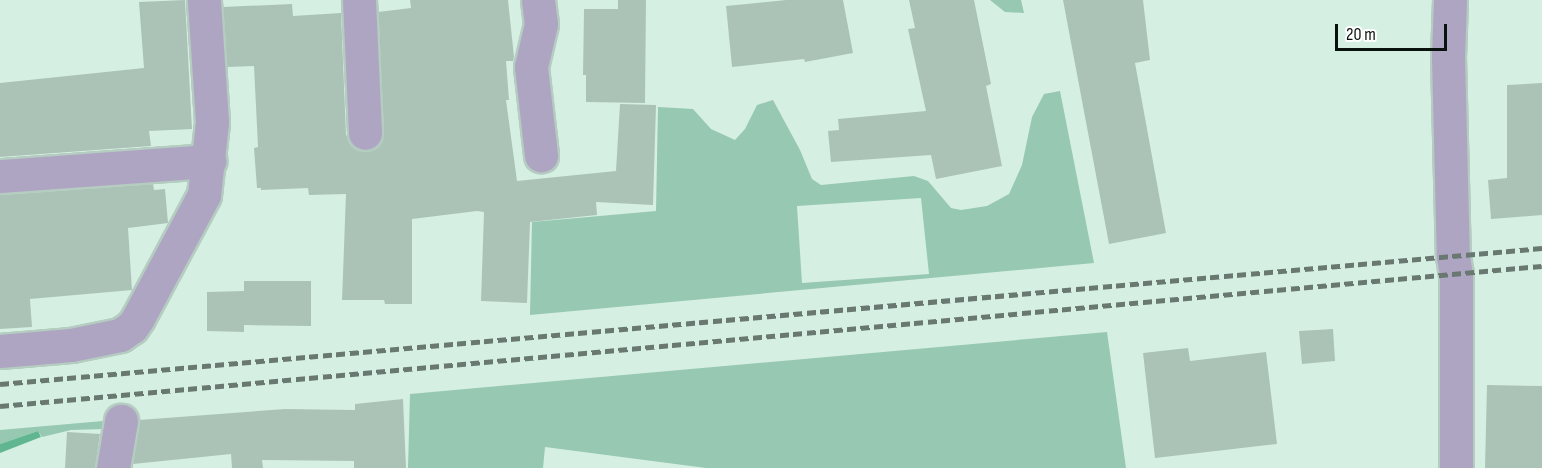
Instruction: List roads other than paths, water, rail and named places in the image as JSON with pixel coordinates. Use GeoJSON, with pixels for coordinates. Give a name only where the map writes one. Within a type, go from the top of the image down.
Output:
{"type":"FeatureCollection","features":[{"type":"Feature","properties":{"kind":"street"},"geometry":{"type":"LineString","coordinates":[[0,351],[71,345],[120,335],[132,327],[204,195],[212,122],[204,0]]}},
{"type":"Feature","properties":{"kind":"street"},"geometry":{"type":"LineString","coordinates":[[359,0],[365,134]]}},
{"type":"Feature","properties":{"kind":"street"},"geometry":{"type":"LineString","coordinates":[[538,0],[541,24],[531,67],[542,155]]}},
{"type":"Feature","properties":{"kind":"street"},"geometry":{"type":"LineString","coordinates":[[1450,0],[1448,57],[1453,256],[1456,274],[1456,468]]}},
{"type":"Feature","properties":{"kind":"street"},"geometry":{"type":"LineString","coordinates":[[0,176],[208,161]]}},
{"type":"Feature","properties":{"kind":"street"},"geometry":{"type":"LineString","coordinates":[[113,468],[121,421]]}},
{"type":"Feature","properties":{"kind":"railway"},"geometry":{"type":"LineString","coordinates":[[0,384],[1542,248]]}},
{"type":"Feature","properties":{"kind":"railway"},"geometry":{"type":"LineString","coordinates":[[0,406],[1542,266]]}}]}
